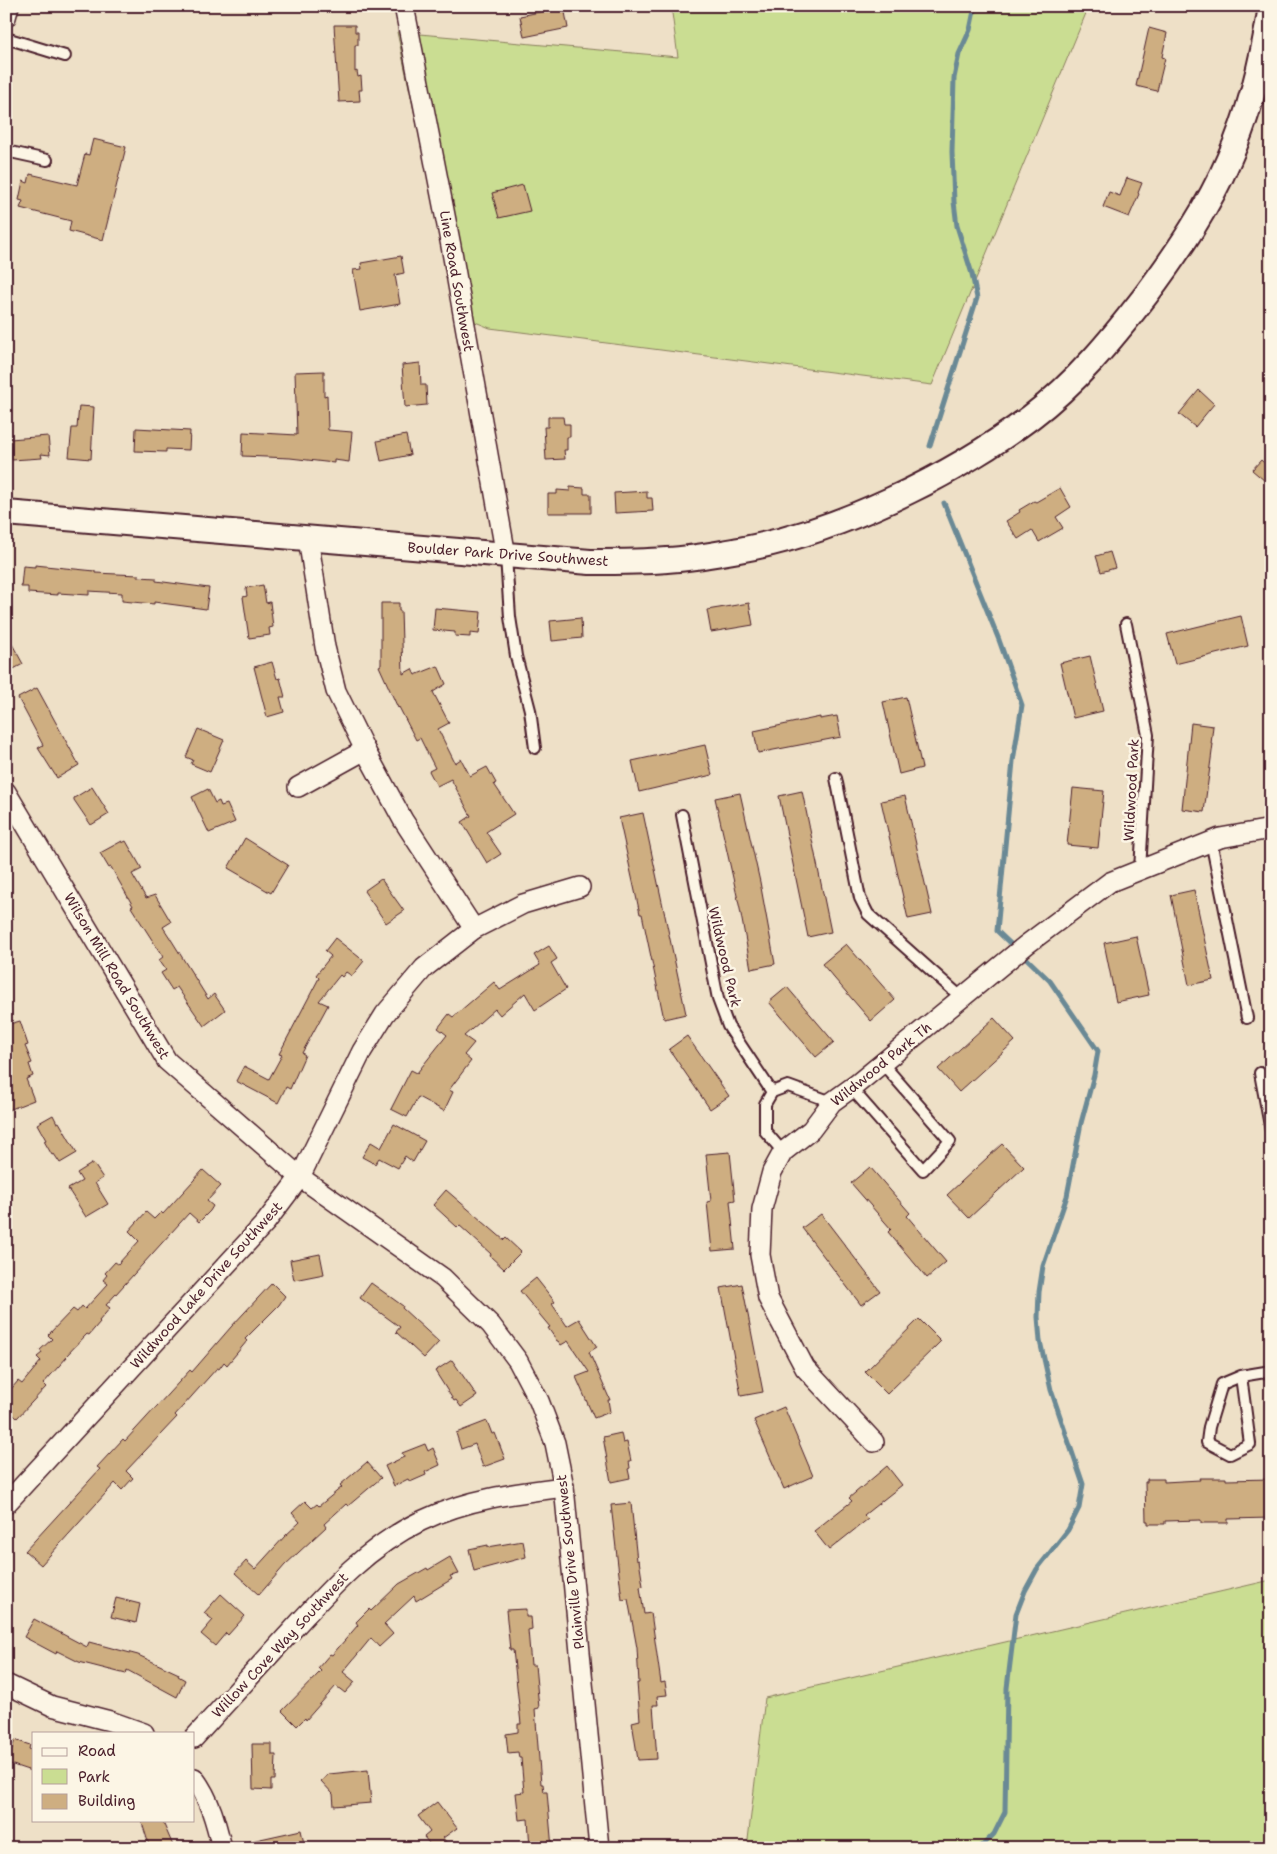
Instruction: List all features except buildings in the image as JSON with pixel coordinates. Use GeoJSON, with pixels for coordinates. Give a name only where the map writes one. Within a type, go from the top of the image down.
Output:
{"type":"FeatureCollection","features":[{"type":"Feature","properties":{"kind":"street"},"geometry":{"type":"LineString","coordinates":[[6,17],[9,6]]}},
{"type":"Feature","properties":{"kind":"street","name":"Line Road Southwest"},"geometry":{"type":"LineString","coordinates":[[404,6],[451,246],[506,556]]}},
{"type":"Feature","properties":{"kind":"street","name":"Boulder Park Drive Southwest"},"geometry":{"type":"LineString","coordinates":[[6,513],[590,562],[668,560],[741,550],[803,534],[888,502],[971,458],[1031,416],[1083,370],[1120,329],[1176,255],[1205,208],[1230,159],[1249,109],[1264,52],[1271,6]]}},
{"type":"Feature","properties":{"kind":"street"},"geometry":{"type":"LineString","coordinates":[[308,538],[325,647],[336,692],[403,820],[474,929]]}},
{"type":"Feature","properties":{"kind":"street"},"geometry":{"type":"LineString","coordinates":[[298,787],[365,750]]}},
{"type":"Feature","properties":{"kind":"street","name":"Wilson Mill Road Southwest"},"geometry":{"type":"LineString","coordinates":[[6,792],[166,1061],[300,1177]]}},
{"type":"Feature","properties":{"kind":"street","name":"Wildwood Park Th"},"geometry":{"type":"LineString","coordinates":[[874,1442],[805,1368],[768,1298],[760,1255],[762,1209],[772,1172],[783,1152],[811,1130],[832,1102],[1026,945],[1110,882],[1220,838],[1271,830]]}},
{"type":"Feature","properties":{"kind":"street","name":"Wildwood Lake Drive Southwest"},"geometry":{"type":"LineString","coordinates":[[6,1504],[266,1222],[300,1177],[362,1051],[385,1014],[424,968],[474,929],[523,904],[580,887]]}},
{"type":"Feature","properties":{"kind":"street","name":"Plainville Drive Southwest"},"geometry":{"type":"LineString","coordinates":[[300,1177],[443,1278],[491,1325],[518,1361],[539,1401],[555,1443],[564,1487],[599,1848]]}},
{"type":"Feature","properties":{"kind":"street","name":"Willow Cove Way Southwest"},"geometry":{"type":"LineString","coordinates":[[195,1737],[334,1585],[380,1544],[420,1521],[464,1504],[499,1495],[564,1487]]}},
{"type":"Feature","properties":{"kind":"street"},"geometry":{"type":"LineString","coordinates":[[6,1684],[52,1706],[110,1721],[141,1732]]}},
{"type":"Feature","properties":{"kind":"street"},"geometry":{"type":"LineString","coordinates":[[195,1779],[215,1818],[222,1848]]}},
{"type":"Feature","properties":{"kind":"lane"},"geometry":{"type":"LineString","coordinates":[[6,38],[65,56]]}},
{"type":"Feature","properties":{"kind":"lane"},"geometry":{"type":"LineString","coordinates":[[6,151],[47,160]]}},
{"type":"Feature","properties":{"kind":"lane"},"geometry":{"type":"LineString","coordinates":[[506,556],[510,616],[516,656],[530,710],[536,748]]}},
{"type":"Feature","properties":{"kind":"lane","name":"Wildwood Park"},"geometry":{"type":"LineString","coordinates":[[1126,624],[1148,735],[1140,870]]}},
{"type":"Feature","properties":{"kind":"lane"},"geometry":{"type":"LineString","coordinates":[[836,778],[860,898],[868,914],[962,998]]}},
{"type":"Feature","properties":{"kind":"lane","name":"Wildwood Park"},"geometry":{"type":"LineString","coordinates":[[682,815],[718,999],[728,1026],[772,1092]]}},
{"type":"Feature","properties":{"kind":"lane"},"geometry":{"type":"LineString","coordinates":[[1211,841],[1247,1018]]}},
{"type":"Feature","properties":{"kind":"lane"},"geometry":{"type":"LineString","coordinates":[[851,1088],[923,1170],[950,1141],[882,1063]]}},
{"type":"Feature","properties":{"kind":"lane"},"geometry":{"type":"LineString","coordinates":[[1260,1073],[1271,1131]]}},
{"type":"Feature","properties":{"kind":"lane"},"geometry":{"type":"LineString","coordinates":[[783,1152],[765,1130],[765,1104],[772,1092],[788,1086],[832,1102]]}},
{"type":"Feature","properties":{"kind":"lane"},"geometry":{"type":"LineString","coordinates":[[1241,1376],[1250,1444],[1230,1454],[1207,1442],[1209,1426],[1222,1384],[1241,1376],[1271,1371]]}},
{"type":"Feature","properties":{"kind":"green space"},"geometry":{"type":"Polygon","coordinates":[[[671,6],[1089,6],[932,385],[490,328],[458,315],[397,32],[678,57],[671,6]]]}},
{"type":"Feature","properties":{"kind":"green space"},"geometry":{"type":"Polygon","coordinates":[[[1271,1580],[1271,1848],[747,1848],[765,1698],[1271,1580]]]}},
{"type":"Feature","properties":{"kind":"waterway"},"geometry":{"type":"LineString","coordinates":[[930,446],[977,298],[972,274],[957,226],[952,152],[954,78],[959,54],[970,30],[975,6]]}},
{"type":"Feature","properties":{"kind":"waterway"},"geometry":{"type":"LineString","coordinates":[[944,503],[999,640],[1022,705],[1013,761],[997,931],[1016,949]]}},
{"type":"Feature","properties":{"kind":"waterway"},"geometry":{"type":"LineString","coordinates":[[980,1848],[994,1834],[1005,1812],[1007,1688],[1016,1614],[1025,1591],[1037,1569],[1068,1530],[1079,1508],[1083,1484],[1051,1390],[1040,1341],[1038,1317],[1043,1266],[1067,1196],[1081,1123],[1094,1075],[1098,1051],[1050,981],[1022,954]]}}]}
